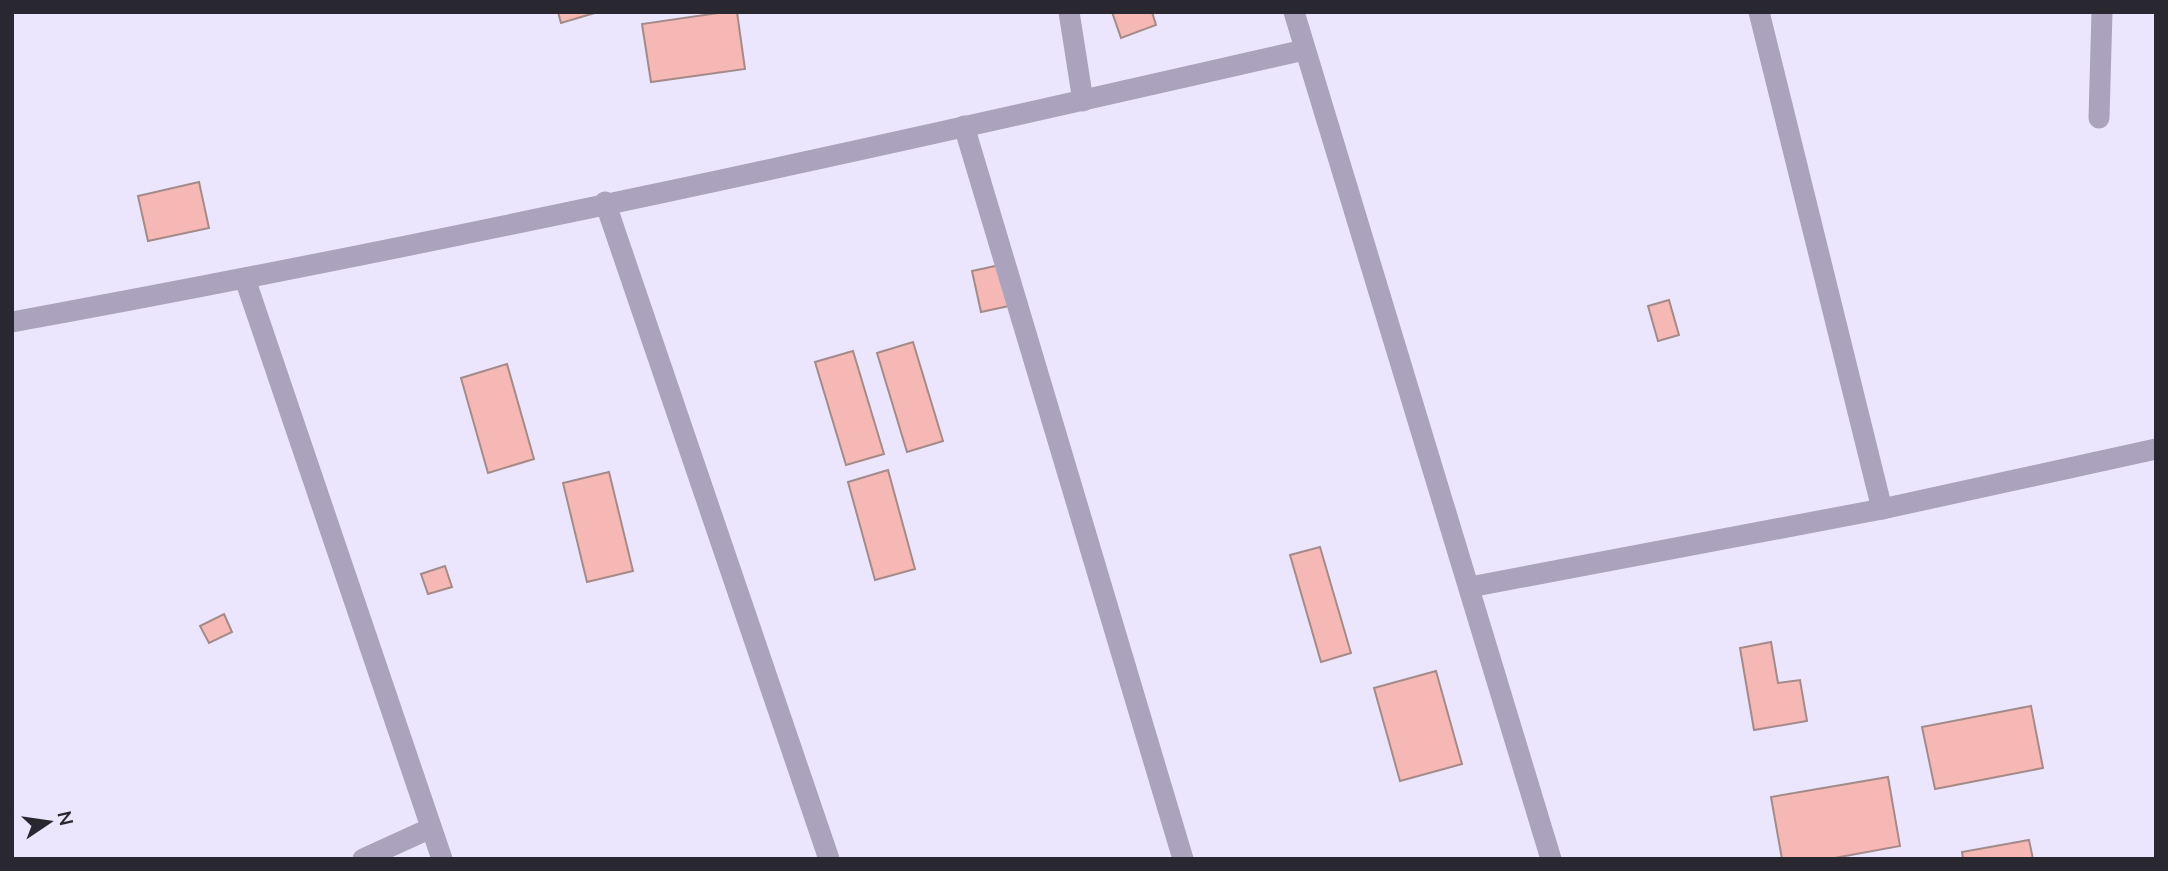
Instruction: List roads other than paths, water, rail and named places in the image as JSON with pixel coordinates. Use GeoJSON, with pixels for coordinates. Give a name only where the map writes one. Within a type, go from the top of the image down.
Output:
{"type":"FeatureCollection","features":[{"type":"Feature","properties":{"kind":"street"},"geometry":{"type":"LineString","coordinates":[[1069,12],[1083,101]]}},
{"type":"Feature","properties":{"kind":"street"},"geometry":{"type":"LineString","coordinates":[[1294,12],[1551,859]]}},
{"type":"Feature","properties":{"kind":"street"},"geometry":{"type":"LineString","coordinates":[[1759,12],[1882,509]]}},
{"type":"Feature","properties":{"kind":"street"},"geometry":{"type":"LineString","coordinates":[[2099,118],[2102,12]]}},
{"type":"Feature","properties":{"kind":"street"},"geometry":{"type":"LineString","coordinates":[[12,322],[245,279],[1083,101],[1304,50]]}},
{"type":"Feature","properties":{"kind":"street"},"geometry":{"type":"LineString","coordinates":[[964,126],[1183,859]]}},
{"type":"Feature","properties":{"kind":"street"},"geometry":{"type":"LineString","coordinates":[[605,202],[829,859]]}},
{"type":"Feature","properties":{"kind":"street"},"geometry":{"type":"LineString","coordinates":[[245,279],[442,859]]}},
{"type":"Feature","properties":{"kind":"street"},"geometry":{"type":"LineString","coordinates":[[1470,587],[1882,509],[2156,449]]}},
{"type":"Feature","properties":{"kind":"street"},"geometry":{"type":"LineString","coordinates":[[363,859],[431,828]]}}]}
